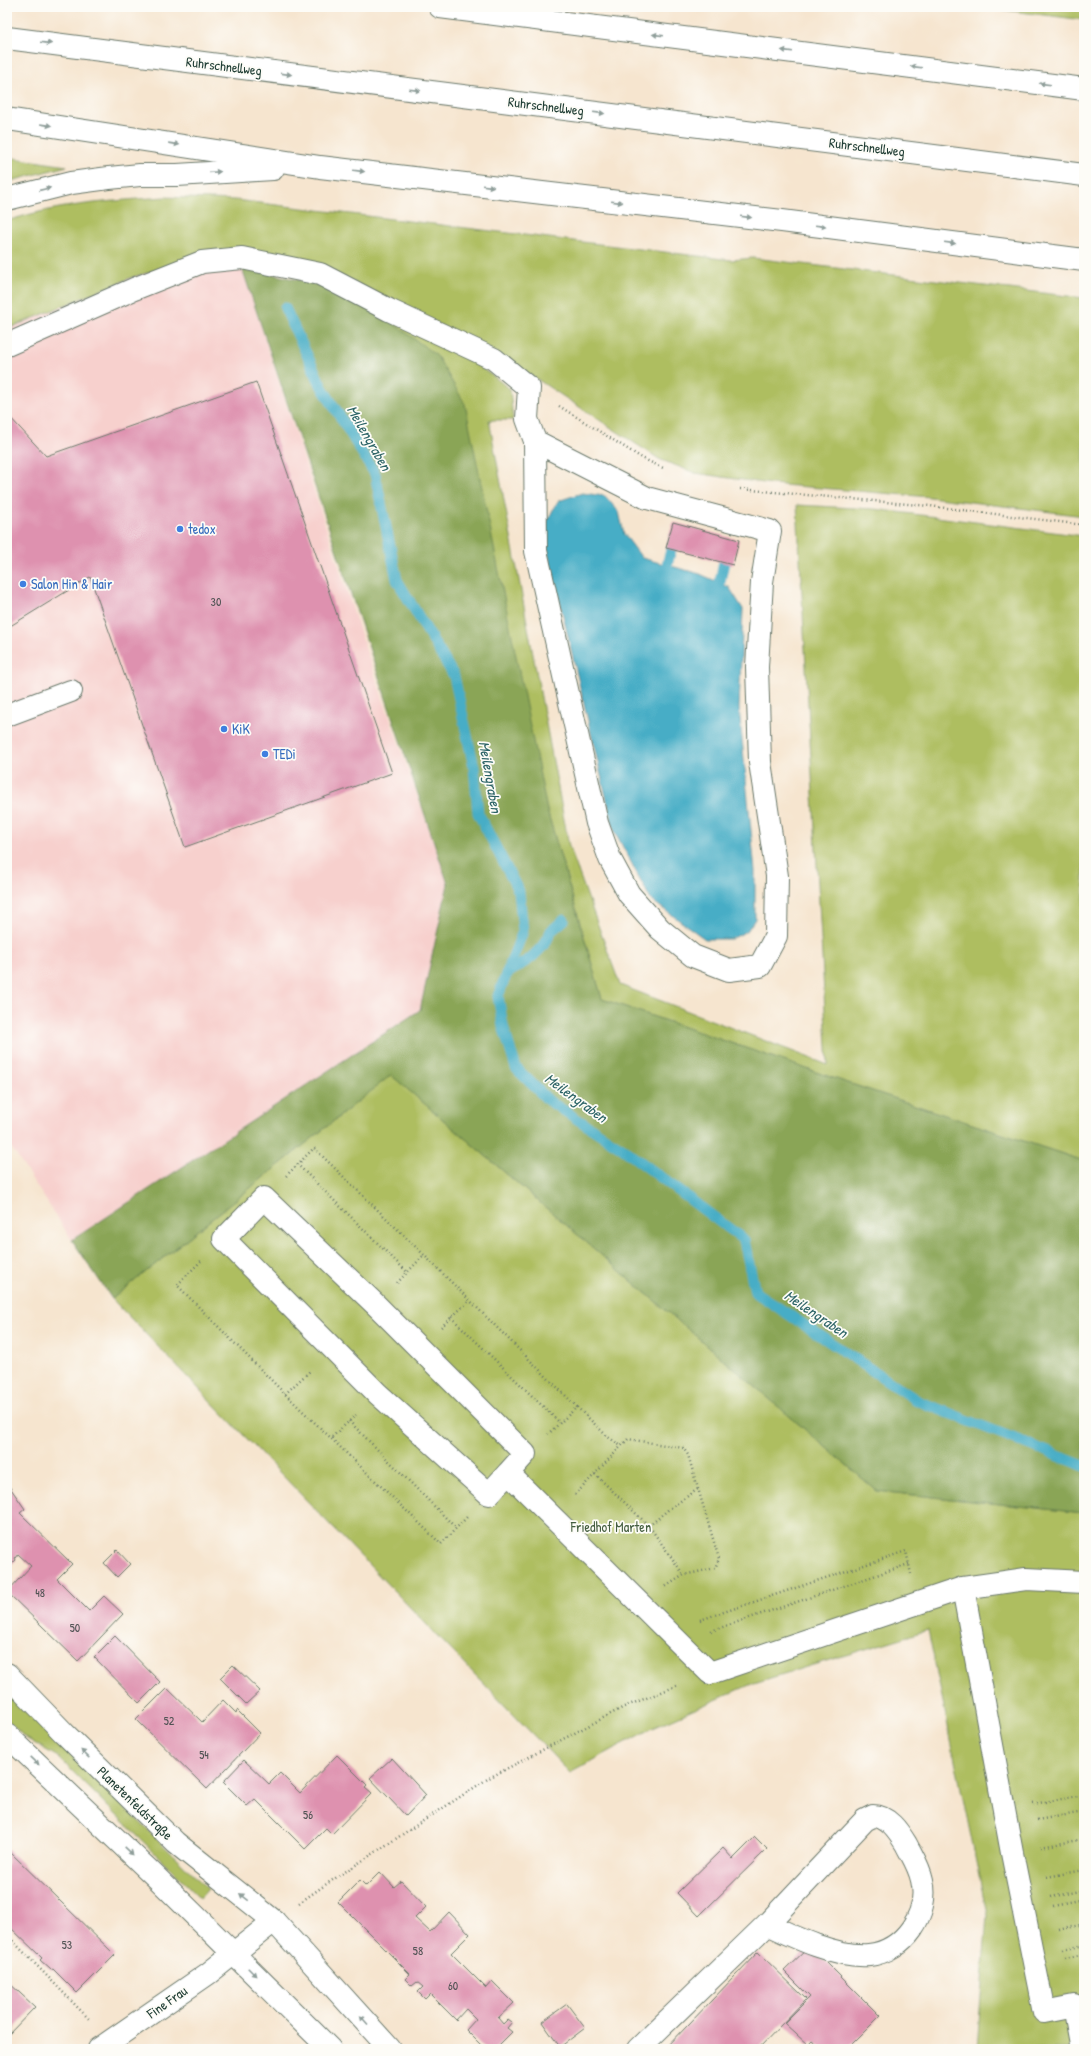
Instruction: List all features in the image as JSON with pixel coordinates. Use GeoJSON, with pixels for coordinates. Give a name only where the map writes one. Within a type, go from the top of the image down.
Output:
{"type":"FeatureCollection","features":[{"type":"Feature","properties":{"kind":"main road"},"geometry":{"type":"LineString","coordinates":[[440,7],[1084,89]]}},
{"type":"Feature","properties":{"kind":"main road","name":"Ruhrschnellweg"},"geometry":{"type":"LineString","coordinates":[[7,38],[1084,175]]}},
{"type":"Feature","properties":{"kind":"main road"},"geometry":{"type":"LineString","coordinates":[[7,119],[320,167],[782,221],[1084,260]]}},
{"type":"Feature","properties":{"kind":"main road"},"geometry":{"type":"LineString","coordinates":[[7,198],[71,183],[109,178],[320,167]]}},
{"type":"Feature","properties":{"kind":"main road"},"geometry":{"type":"LineString","coordinates":[[7,345],[134,289],[202,262],[242,258],[320,274],[389,310],[494,359],[529,388],[527,419],[535,441],[536,551],[597,823],[610,860],[629,894],[660,929],[693,956],[729,970],[760,966],[776,936],[777,876],[760,762],[757,667],[762,582],[770,531],[647,498],[535,441]]}},
{"type":"Feature","properties":{"kind":"main road"},"geometry":{"type":"LineString","coordinates":[[7,715],[71,691]]}},
{"type":"Feature","properties":{"kind":"main road"},"geometry":{"type":"LineString","coordinates":[[264,1198],[375,1304],[525,1454],[489,1494],[378,1394],[224,1239],[264,1198]]}},
{"type":"Feature","properties":{"kind":"main road"},"geometry":{"type":"LineString","coordinates":[[508,1473],[710,1673],[963,1588],[1026,1578],[1084,1582]]}},
{"type":"Feature","properties":{"kind":"main road"},"geometry":{"type":"LineString","coordinates":[[963,1588],[1005,1817],[1044,2012],[1074,2006],[1082,2049]]}},
{"type":"Feature","properties":{"kind":"main road","name":"Planetenfeldstraße"},"geometry":{"type":"LineString","coordinates":[[7,1674],[64,1733],[176,1843],[274,1921],[390,2049]]}},
{"type":"Feature","properties":{"kind":"main road"},"geometry":{"type":"LineString","coordinates":[[7,1734],[330,2049]]}},
{"type":"Feature","properties":{"kind":"main road"},"geometry":{"type":"LineString","coordinates":[[638,2049],[767,1924],[865,1820],[872,1816],[885,1818],[900,1833],[919,1866],[923,1881],[924,1903],[917,1920],[907,1935],[894,1946],[880,1952],[867,1955],[839,1951],[805,1942],[767,1924]]}},
{"type":"Feature","properties":{"kind":"main road"},"geometry":{"type":"LineString","coordinates":[[234,1954],[274,1921]]}},
{"type":"Feature","properties":{"kind":"main road","name":"Fine Frau"},"geometry":{"type":"LineString","coordinates":[[104,2045],[234,1954]]}},
{"type":"Feature","properties":{"kind":"path"},"geometry":{"type":"LineString","coordinates":[[529,388],[642,458],[670,472]]}},
{"type":"Feature","properties":{"kind":"path"},"geometry":{"type":"LineString","coordinates":[[734,488],[930,506],[1084,525]]}},
{"type":"Feature","properties":{"kind":"path"},"geometry":{"type":"LineString","coordinates":[[264,1198],[314,1148],[424,1255],[577,1408],[608,1437],[621,1446]]}},
{"type":"Feature","properties":{"kind":"path"},"geometry":{"type":"LineString","coordinates":[[297,1164],[408,1272]]}},
{"type":"Feature","properties":{"kind":"path"},"geometry":{"type":"LineString","coordinates":[[224,1239],[177,1285],[285,1394],[442,1544],[489,1494]]}},
{"type":"Feature","properties":{"kind":"path"},"geometry":{"type":"LineString","coordinates":[[375,1304],[424,1255]]}},
{"type":"Feature","properties":{"kind":"path"},"geometry":{"type":"LineString","coordinates":[[419,1348],[469,1301]]}},
{"type":"Feature","properties":{"kind":"path"},"geometry":{"type":"LineString","coordinates":[[451,1317],[560,1423]]}},
{"type":"Feature","properties":{"kind":"path"},"geometry":{"type":"LineString","coordinates":[[525,1454],[577,1408]]}},
{"type":"Feature","properties":{"kind":"path"},"geometry":{"type":"LineString","coordinates":[[349,1421],[456,1528]]}},
{"type":"Feature","properties":{"kind":"path"},"geometry":{"type":"LineString","coordinates":[[554,1518],[628,1439],[683,1448],[688,1455],[719,1559],[715,1568],[684,1575],[639,1602]]}},
{"type":"Feature","properties":{"kind":"path"},"geometry":{"type":"LineString","coordinates":[[595,1474],[649,1526],[684,1575]]}},
{"type":"Feature","properties":{"kind":"path"},"geometry":{"type":"LineString","coordinates":[[649,1526],[669,1509],[698,1490]]}},
{"type":"Feature","properties":{"kind":"path"},"geometry":{"type":"LineString","coordinates":[[673,1636],[906,1551]]}},
{"type":"Feature","properties":{"kind":"path"},"geometry":{"type":"LineString","coordinates":[[673,1636],[909,1564]]}},
{"type":"Feature","properties":{"kind":"path"},"geometry":{"type":"LineString","coordinates":[[274,1921],[328,1883],[489,1778],[624,1708],[710,1673]]}},
{"type":"Feature","properties":{"kind":"path"},"geometry":{"type":"LineString","coordinates":[[1005,1817],[1084,1795]]}},
{"type":"Feature","properties":{"kind":"path"},"geometry":{"type":"LineString","coordinates":[[1005,1817],[1084,1812]]}},
{"type":"Feature","properties":{"kind":"path"},"geometry":{"type":"LineString","coordinates":[[1012,1853],[1084,1839]]}},
{"type":"Feature","properties":{"kind":"path"},"geometry":{"type":"LineString","coordinates":[[1018,1883],[1084,1870]]}},
{"type":"Feature","properties":{"kind":"path"},"geometry":{"type":"LineString","coordinates":[[7,1935],[63,1991],[104,2045]]}},
{"type":"Feature","properties":{"kind":"shaded area"},"geometry":{"type":"Polygon","coordinates":[[[235,248],[368,656],[448,884],[420,1011],[72,1240],[7,1141],[7,329],[133,277],[235,248]]]}},
{"type":"Feature","properties":{"kind":"green space"},"geometry":{"type":"Polygon","coordinates":[[[979,7],[1084,7],[1084,20],[979,7]]]}},
{"type":"Feature","properties":{"kind":"green space"},"geometry":{"type":"Polygon","coordinates":[[[7,157],[67,166],[7,182],[7,157]]]}},
{"type":"Feature","properties":{"kind":"green space"},"geometry":{"type":"Polygon","coordinates":[[[165,197],[235,200],[731,260],[753,258],[1084,298],[1084,516],[930,497],[771,484],[695,473],[659,459],[500,355],[309,260],[235,248],[133,277],[7,329],[7,221],[26,215],[65,207],[165,197]]]}},
{"type":"Feature","properties":{"kind":"green space"},"geometry":{"type":"Polygon","coordinates":[[[242,268],[314,283],[374,309],[437,356],[465,404],[547,810],[602,999],[845,1082],[1084,1161],[1084,1513],[877,1491],[391,1075],[112,1299],[72,1240],[420,1010],[448,884],[242,268]]]}},
{"type":"Feature","properties":{"kind":"green space"},"geometry":{"type":"Polygon","coordinates":[[[374,309],[462,356],[510,389],[513,420],[489,420],[569,846],[620,985],[828,1065],[797,505],[874,509],[1084,536],[1084,1161],[845,1082],[602,999],[547,810],[374,309]]]}},
{"type":"Feature","properties":{"kind":"green space","name":"Friedhof Marten"},"geometry":{"type":"Polygon","coordinates":[[[391,1075],[877,1491],[1084,1513],[1084,2049],[977,2049],[987,1914],[928,1630],[754,1683],[652,1728],[570,1773],[112,1299],[391,1075]]]}},
{"type":"Feature","properties":{"kind":"green space"},"geometry":{"type":"Polygon","coordinates":[[[7,1692],[208,1889],[200,1898],[58,1757],[24,1737],[7,1719],[7,1692]]]}},
{"type":"Feature","properties":{"kind":"water"},"geometry":{"type":"Polygon","coordinates":[[[582,493],[605,496],[619,512],[624,534],[642,558],[700,574],[729,587],[743,609],[739,708],[755,871],[755,919],[747,931],[731,939],[705,939],[651,900],[614,830],[546,544],[547,521],[558,501],[582,493]]]}},
{"type":"Feature","properties":{"kind":"building"},"geometry":{"type":"Polygon","coordinates":[[[256,382],[392,773],[185,847],[90,577],[7,628],[7,414],[46,456],[256,382]]]}},
{"type":"Feature","properties":{"kind":"building"},"geometry":{"type":"Polygon","coordinates":[[[673,522],[739,540],[733,565],[666,548],[673,522]]]}},
{"type":"Feature","properties":{"kind":"building"},"geometry":{"type":"Polygon","coordinates":[[[7,1483],[25,1509],[20,1513],[72,1564],[57,1579],[89,1611],[104,1596],[123,1614],[78,1661],[7,1592],[31,1566],[18,1554],[15,1558],[16,1560],[7,1568],[7,1483]]]}},
{"type":"Feature","properties":{"kind":"building"},"geometry":{"type":"Polygon","coordinates":[[[117,1550],[130,1564],[117,1577],[104,1563],[117,1550]]]}},
{"type":"Feature","properties":{"kind":"building"},"geometry":{"type":"Polygon","coordinates":[[[115,1636],[160,1682],[139,1703],[94,1657],[115,1636]]]}},
{"type":"Feature","properties":{"kind":"building"},"geometry":{"type":"Polygon","coordinates":[[[233,1665],[260,1691],[246,1704],[220,1678],[233,1665]]]}},
{"type":"Feature","properties":{"kind":"building"},"geometry":{"type":"Polygon","coordinates":[[[167,1688],[202,1722],[223,1700],[236,1713],[237,1710],[260,1733],[207,1789],[136,1719],[167,1688]]]}},
{"type":"Feature","properties":{"kind":"building"},"geometry":{"type":"Polygon","coordinates":[[[337,1755],[367,1785],[365,1787],[372,1793],[332,1834],[326,1828],[305,1849],[255,1799],[247,1806],[223,1782],[244,1760],[269,1784],[280,1773],[300,1793],[337,1755]]]}},
{"type":"Feature","properties":{"kind":"building"},"geometry":{"type":"Polygon","coordinates":[[[392,1758],[426,1795],[406,1816],[370,1778],[392,1758]]]}},
{"type":"Feature","properties":{"kind":"building"},"geometry":{"type":"Polygon","coordinates":[[[755,1837],[767,1849],[699,1916],[677,1893],[723,1848],[733,1859],[755,1837]]]}},
{"type":"Feature","properties":{"kind":"building"},"geometry":{"type":"Polygon","coordinates":[[[7,1849],[115,1955],[77,1993],[53,1969],[51,1970],[40,1960],[42,1958],[7,1924],[7,1849]]]}},
{"type":"Feature","properties":{"kind":"building"},"geometry":{"type":"Polygon","coordinates":[[[380,1872],[394,1887],[401,1881],[426,1907],[415,1918],[430,1932],[449,1912],[470,1934],[451,1953],[486,1988],[492,1981],[514,2003],[498,2018],[503,2024],[508,2019],[512,2022],[507,2028],[512,2032],[495,2049],[485,2049],[466,2030],[476,2019],[466,2009],[456,2020],[430,1994],[425,1999],[418,1992],[423,1987],[417,1982],[412,1986],[405,1979],[410,1974],[338,1902],[360,1880],[366,1886],[380,1872]]]}},
{"type":"Feature","properties":{"kind":"building"},"geometry":{"type":"Polygon","coordinates":[[[810,1946],[880,2016],[847,2049],[822,2049],[812,2041],[808,2045],[784,2023],[810,1997],[784,1971],[810,1946]]]}},
{"type":"Feature","properties":{"kind":"building"},"geometry":{"type":"Polygon","coordinates":[[[758,1952],[806,1999],[758,2049],[665,2049],[758,1952]]]}},
{"type":"Feature","properties":{"kind":"building"},"geometry":{"type":"Polygon","coordinates":[[[7,1981],[35,2007],[7,2036],[7,1981]]]}},
{"type":"Feature","properties":{"kind":"building"},"geometry":{"type":"Polygon","coordinates":[[[567,2004],[585,2028],[560,2047],[542,2022],[567,2004]]]}},
{"type":"Feature","properties":{"kind":"waterway","name":"Meilengraben"},"geometry":{"type":"LineString","coordinates":[[285,308],[322,387],[375,474],[397,580],[454,676],[474,767],[478,813],[519,892],[523,931],[498,996],[503,1026],[516,1068],[549,1101],[622,1148],[744,1240],[755,1292],[918,1401],[1084,1466]]}},
{"type":"Feature","properties":{"kind":"waterway"},"geometry":{"type":"LineString","coordinates":[[663,579],[675,536]]}},
{"type":"Feature","properties":{"kind":"waterway"},"geometry":{"type":"LineString","coordinates":[[717,596],[727,548]]}},
{"type":"Feature","properties":{"kind":"waterway"},"geometry":{"type":"LineString","coordinates":[[508,973],[531,958],[545,944],[551,931],[564,920]]}},
{"type":"Feature","properties":{"kind":"place","name":"tedox"},"geometry":{"type":"Point","coordinates":[180,529]}},
{"type":"Feature","properties":{"kind":"place","name":"Salon Hin & Hair"},"geometry":{"type":"Point","coordinates":[23,584]}},
{"type":"Feature","properties":{"kind":"place","name":"KiK"},"geometry":{"type":"Point","coordinates":[224,729]}},
{"type":"Feature","properties":{"kind":"place","name":"TEDi"},"geometry":{"type":"Point","coordinates":[265,754]}}]}
